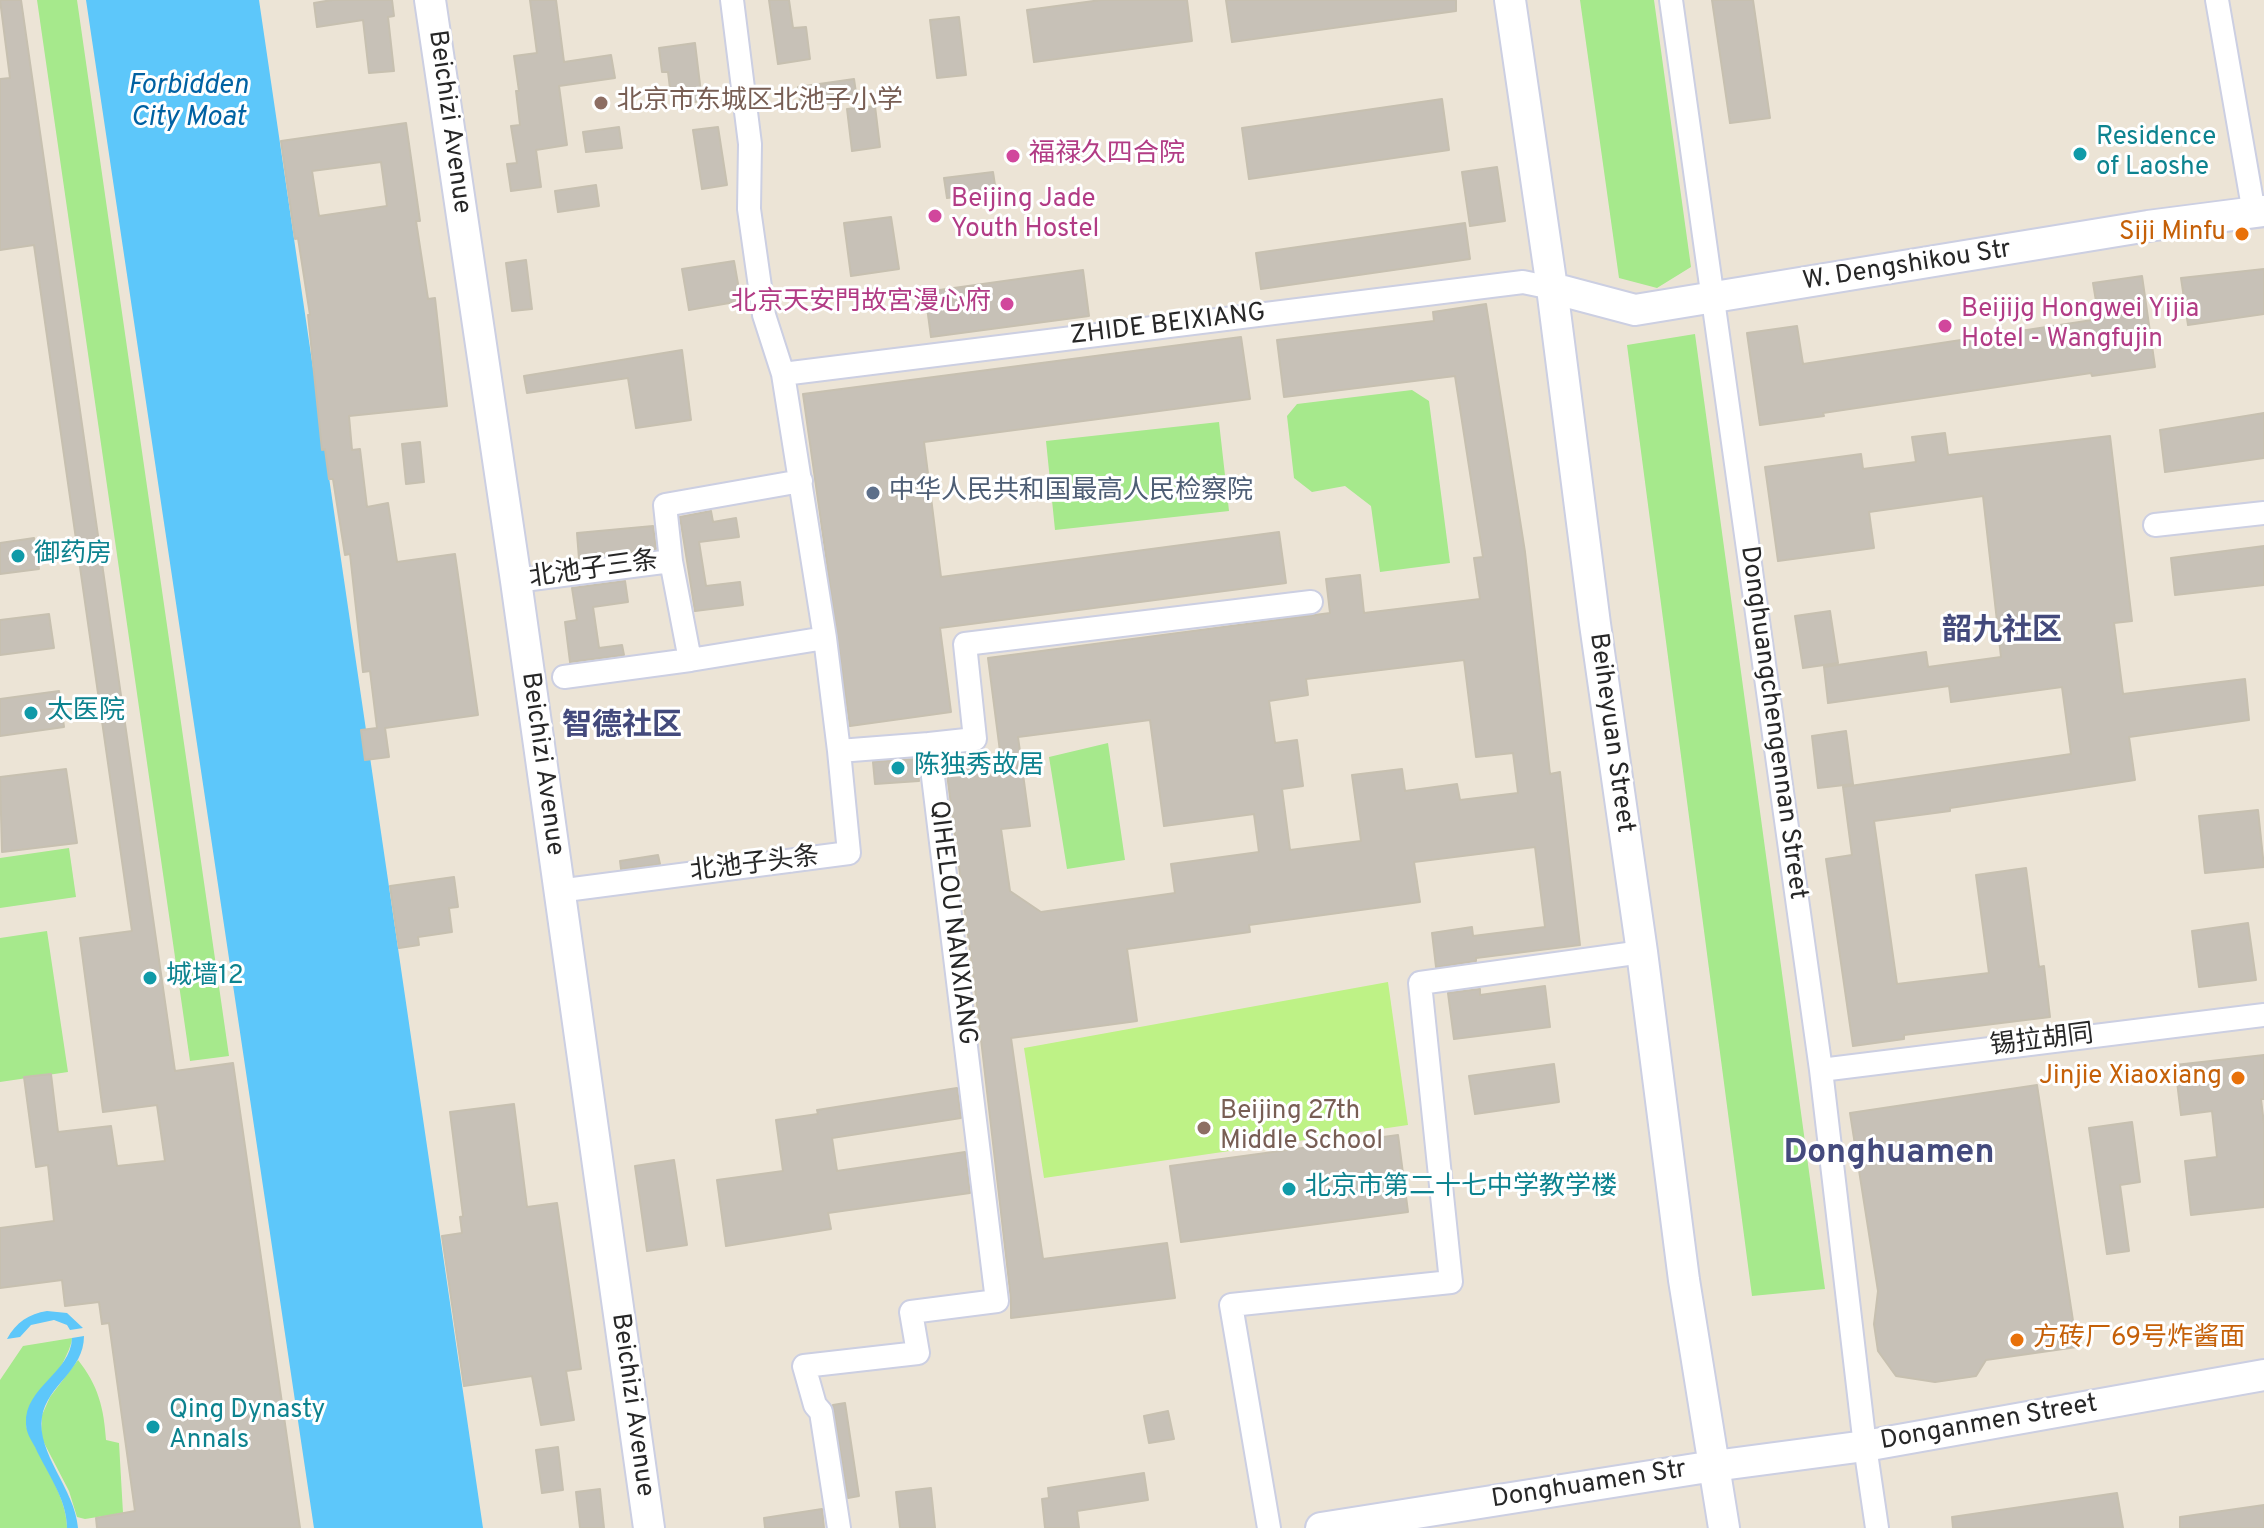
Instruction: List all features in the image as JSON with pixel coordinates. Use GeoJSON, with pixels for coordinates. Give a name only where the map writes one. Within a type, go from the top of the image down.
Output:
{"type":"FeatureCollection","features":[{"type":"Feature","properties":{"kind":"main road","name":"Beichizi Avenue"},"geometry":{"type":"LineString","coordinates":[[430,0],[516,581],[649,1528]]}},
{"type":"Feature","properties":{"kind":"main road","name":"Beiheyuan Street"},"geometry":{"type":"LineString","coordinates":[[1510,0],[1552,288],[1684,1280],[1724,1528]]}},
{"type":"Feature","properties":{"kind":"main road","name":"W. Dengshikou Str"},"geometry":{"type":"LineString","coordinates":[[1552,288],[1635,310],[2148,226],[2259,212]]}},
{"type":"Feature","properties":{"kind":"main road","name":"Donganmen Street"},"geometry":{"type":"LineString","coordinates":[[1714,1466],[1865,1446],[2264,1375]]}},
{"type":"Feature","properties":{"kind":"main road","name":"Donghuamen Str"},"geometry":{"type":"LineString","coordinates":[[1330,1527],[1714,1466]]}},
{"type":"Feature","properties":{"kind":"street"},"geometry":{"type":"LineString","coordinates":[[732,0],[750,144],[751,225],[764,315],[783,374],[801,481],[839,751],[975,739],[965,644],[1311,602]]}},
{"type":"Feature","properties":{"kind":"street","name":"Donghuangchengennan Street"},"geometry":{"type":"LineString","coordinates":[[1671,0],[1821,1070],[1877,1528]]}},
{"type":"Feature","properties":{"kind":"street"},"geometry":{"type":"LineString","coordinates":[[2217,0],[2259,212]]}},
{"type":"Feature","properties":{"kind":"street","name":"ZHIDE BEIXIANG"},"geometry":{"type":"LineString","coordinates":[[783,374],[1523,282],[1552,288]]}},
{"type":"Feature","properties":{"kind":"street","name":"北池子三条"},"geometry":{"type":"LineString","coordinates":[[516,581],[671,561],[665,505],[801,481]]}},
{"type":"Feature","properties":{"kind":"street"},"geometry":{"type":"LineString","coordinates":[[2155,525],[2264,513]]}},
{"type":"Feature","properties":{"kind":"street"},"geometry":{"type":"LineString","coordinates":[[671,561],[690,660]]}},
{"type":"Feature","properties":{"kind":"street"},"geometry":{"type":"LineString","coordinates":[[564,677],[825,638]]}},
{"type":"Feature","properties":{"kind":"street","name":"QIHELOU NANXIANG"},"geometry":{"type":"LineString","coordinates":[[839,1528],[821,1412],[815,1405],[804,1366],[918,1353],[911,1312],[997,1301],[929,744]]}},
{"type":"Feature","properties":{"kind":"street","name":"北池子头条"},"geometry":{"type":"LineString","coordinates":[[558,891],[849,853],[839,751]]}},
{"type":"Feature","properties":{"kind":"street"},"geometry":{"type":"LineString","coordinates":[[1269,1528],[1231,1305],[1451,1282],[1420,983],[1642,952]]}},
{"type":"Feature","properties":{"kind":"street","name":"锡拉胡同"},"geometry":{"type":"LineString","coordinates":[[1821,1070],[2264,1015]]}},
{"type":"Feature","properties":{"kind":"green space"},"geometry":{"type":"Polygon","coordinates":[[[37,0],[77,0],[229,1056],[190,1061],[37,0]]]}},
{"type":"Feature","properties":{"kind":"green space"},"geometry":{"type":"Polygon","coordinates":[[[1580,0],[1654,0],[1691,267],[1657,288],[1619,278],[1580,0]]]}},
{"type":"Feature","properties":{"kind":"green space"},"geometry":{"type":"Polygon","coordinates":[[[1695,334],[1825,1289],[1752,1296],[1627,345],[1695,334]]]}},
{"type":"Feature","properties":{"kind":"green space"},"geometry":{"type":"Polygon","coordinates":[[[1412,390],[1429,401],[1450,563],[1380,572],[1371,506],[1345,486],[1312,492],[1294,478],[1287,416],[1297,404],[1412,390]]]}},
{"type":"Feature","properties":{"kind":"green space"},"geometry":{"type":"Polygon","coordinates":[[[1219,422],[1229,511],[1055,530],[1046,441],[1219,422]]]}},
{"type":"Feature","properties":{"kind":"green space"},"geometry":{"type":"Polygon","coordinates":[[[1108,743],[1125,860],[1067,869],[1049,757],[1108,743]]]}},
{"type":"Feature","properties":{"kind":"green space"},"geometry":{"type":"Polygon","coordinates":[[[69,848],[76,897],[0,908],[0,858],[69,848]]]}},
{"type":"Feature","properties":{"kind":"green space"},"geometry":{"type":"Polygon","coordinates":[[[47,931],[68,1072],[0,1082],[0,938],[47,931]]]}},
{"type":"Feature","properties":{"kind":"green space"},"geometry":{"type":"Polygon","coordinates":[[[1388,982],[1408,1125],[1044,1178],[1024,1048],[1388,982]]]}},
{"type":"Feature","properties":{"kind":"green space"},"geometry":{"type":"Polygon","coordinates":[[[72,1338],[60,1368],[26,1426],[57,1489],[67,1528],[0,1528],[0,1380],[23,1346],[72,1338]]]}},
{"type":"Feature","properties":{"kind":"green space"},"geometry":{"type":"Polygon","coordinates":[[[78,1360],[99,1397],[106,1440],[119,1443],[123,1513],[85,1519],[77,1517],[69,1491],[41,1437],[42,1415],[50,1397],[78,1360]]]}},
{"type":"Feature","properties":{"kind":"water","name":"Forbidden City Moat"},"geometry":{"type":"Polygon","coordinates":[[[86,0],[259,0],[483,1528],[314,1528],[86,0]]]}},
{"type":"Feature","properties":{"kind":"water"},"geometry":{"type":"Polygon","coordinates":[[[47,1311],[67,1313],[83,1328],[70,1330],[67,1325],[54,1320],[31,1325],[20,1337],[7,1339],[24,1320],[47,1311]]]}},
{"type":"Feature","properties":{"kind":"water"},"geometry":{"type":"Polygon","coordinates":[[[84,1336],[78,1359],[51,1396],[42,1417],[45,1444],[70,1499],[78,1528],[67,1528],[60,1496],[29,1436],[27,1411],[39,1390],[64,1361],[72,1338],[84,1336]]]}},
{"type":"Feature","properties":{"kind":"building"},"geometry":{"type":"Polygon","coordinates":[[[0,0],[21,0],[175,1071],[233,1063],[300,1528],[97,1528],[96,1518],[135,1511],[109,1323],[102,1324],[99,1302],[65,1306],[62,1280],[0,1288],[0,1228],[54,1221],[48,1165],[36,1167],[24,1077],[51,1074],[58,1132],[111,1126],[117,1166],[165,1161],[157,1105],[103,1112],[80,938],[132,931],[34,245],[0,250],[0,79],[10,78],[0,0]]]}},
{"type":"Feature","properties":{"kind":"building"},"geometry":{"type":"Polygon","coordinates":[[[392,0],[394,16],[388,17],[394,71],[369,73],[363,20],[317,27],[314,3],[392,0]]]}},
{"type":"Feature","properties":{"kind":"building"},"geometry":{"type":"Polygon","coordinates":[[[530,0],[556,0],[564,62],[611,55],[615,78],[559,86],[567,145],[536,150],[541,187],[511,191],[507,164],[517,163],[511,126],[520,125],[514,56],[537,53],[530,0]]]}},
{"type":"Feature","properties":{"kind":"building"},"geometry":{"type":"Polygon","coordinates":[[[769,0],[789,0],[793,28],[806,27],[810,59],[778,64],[769,0]]]}},
{"type":"Feature","properties":{"kind":"building"},"geometry":{"type":"Polygon","coordinates":[[[1101,0],[1187,0],[1192,41],[1034,62],[1027,10],[1101,0]]]}},
{"type":"Feature","properties":{"kind":"building"},"geometry":{"type":"Polygon","coordinates":[[[1226,0],[1456,0],[1456,11],[1232,42],[1226,0]]]}},
{"type":"Feature","properties":{"kind":"building"},"geometry":{"type":"Polygon","coordinates":[[[1712,0],[1753,0],[1770,118],[1730,123],[1712,0]]]}},
{"type":"Feature","properties":{"kind":"building"},"geometry":{"type":"Polygon","coordinates":[[[959,17],[966,75],[937,78],[930,20],[959,17]]]}},
{"type":"Feature","properties":{"kind":"building"},"geometry":{"type":"Polygon","coordinates":[[[695,43],[702,101],[672,105],[668,72],[662,72],[659,48],[695,43]]]}},
{"type":"Feature","properties":{"kind":"building"},"geometry":{"type":"Polygon","coordinates":[[[854,79],[857,100],[801,108],[798,87],[854,79]]]}},
{"type":"Feature","properties":{"kind":"building"},"geometry":{"type":"Polygon","coordinates":[[[1442,99],[1449,150],[1249,179],[1242,128],[1442,99]]]}},
{"type":"Feature","properties":{"kind":"building"},"geometry":{"type":"Polygon","coordinates":[[[875,106],[880,147],[852,151],[847,109],[875,106]]]}},
{"type":"Feature","properties":{"kind":"building"},"geometry":{"type":"Polygon","coordinates":[[[406,123],[420,221],[416,221],[428,299],[435,298],[447,406],[349,416],[352,450],[360,449],[367,507],[388,503],[397,562],[455,554],[478,715],[385,728],[389,757],[365,760],[361,730],[377,728],[370,671],[363,672],[350,554],[345,555],[333,479],[329,479],[325,449],[322,450],[310,315],[281,141],[406,123]],[[381,162],[312,171],[319,216],[387,206],[381,162]]]}},
{"type":"Feature","properties":{"kind":"building"},"geometry":{"type":"Polygon","coordinates":[[[619,127],[622,148],[586,152],[583,132],[619,127]]]}},
{"type":"Feature","properties":{"kind":"building"},"geometry":{"type":"Polygon","coordinates":[[[718,127],[727,185],[702,189],[693,130],[718,127]]]}},
{"type":"Feature","properties":{"kind":"building"},"geometry":{"type":"Polygon","coordinates":[[[1497,167],[1505,221],[1470,226],[1462,172],[1497,167]]]}},
{"type":"Feature","properties":{"kind":"building"},"geometry":{"type":"Polygon","coordinates":[[[993,172],[996,192],[947,198],[944,178],[993,172]]]}},
{"type":"Feature","properties":{"kind":"building"},"geometry":{"type":"Polygon","coordinates":[[[596,185],[599,206],[558,212],[555,191],[596,185]]]}},
{"type":"Feature","properties":{"kind":"building"},"geometry":{"type":"Polygon","coordinates":[[[891,217],[899,269],[851,276],[844,223],[891,217]]]}},
{"type":"Feature","properties":{"kind":"building"},"geometry":{"type":"Polygon","coordinates":[[[1465,223],[1470,259],[1261,289],[1256,253],[1465,223]]]}},
{"type":"Feature","properties":{"kind":"building"},"geometry":{"type":"Polygon","coordinates":[[[526,260],[532,309],[512,311],[506,263],[526,260]]]}},
{"type":"Feature","properties":{"kind":"building"},"geometry":{"type":"Polygon","coordinates":[[[734,261],[741,301],[689,310],[682,269],[734,261]]]}},
{"type":"Feature","properties":{"kind":"building"},"geometry":{"type":"Polygon","coordinates":[[[2264,269],[2264,314],[2188,325],[2181,278],[2264,269]]]}},
{"type":"Feature","properties":{"kind":"building","name":"北京天安門故宮漫心府"},"geometry":{"type":"Polygon","coordinates":[[[1083,270],[1089,316],[931,337],[925,292],[1083,270]]]}},
{"type":"Feature","properties":{"kind":"building"},"geometry":{"type":"Polygon","coordinates":[[[2142,276],[2155,367],[2092,376],[2091,373],[1760,425],[1747,333],[1797,326],[1803,364],[2099,319],[2093,283],[2142,276]]]}},
{"type":"Feature","properties":{"kind":"building"},"geometry":{"type":"Polygon","coordinates":[[[1486,304],[1525,552],[1550,774],[1560,772],[1580,945],[1476,958],[1476,961],[1436,967],[1432,933],[1472,927],[1473,936],[1545,927],[1535,847],[1414,862],[1420,902],[1249,925],[1250,932],[1127,949],[1137,1021],[1011,1038],[1043,1259],[1167,1243],[1175,1298],[1011,1318],[976,996],[946,766],[1001,759],[988,658],[1330,613],[1326,579],[1360,575],[1364,613],[1480,599],[1474,558],[1483,557],[1455,376],[1284,397],[1277,340],[1434,321],[1433,312],[1486,304]],[[1464,660],[1306,679],[1308,695],[1269,701],[1275,743],[1297,740],[1303,786],[1282,789],[1290,850],[1361,841],[1352,775],[1402,769],[1405,791],[1457,784],[1460,800],[1518,793],[1513,753],[1476,757],[1464,660]],[[1150,720],[1018,737],[1030,826],[1001,829],[1010,891],[1041,912],[1175,893],[1171,864],[1259,852],[1254,814],[1164,826],[1150,720]]]}},
{"type":"Feature","properties":{"kind":"building","name":"中华人民共和国最高人民检察院"},"geometry":{"type":"Polygon","coordinates":[[[1241,337],[1250,399],[924,442],[941,577],[1279,532],[1286,583],[940,628],[951,712],[850,726],[803,394],[1241,337]]]}},
{"type":"Feature","properties":{"kind":"building"},"geometry":{"type":"Polygon","coordinates":[[[682,350],[691,420],[636,428],[628,378],[527,393],[524,376],[682,350]]]}},
{"type":"Feature","properties":{"kind":"building"},"geometry":{"type":"Polygon","coordinates":[[[2264,413],[2264,458],[2165,472],[2160,430],[2264,413]]]}},
{"type":"Feature","properties":{"kind":"building"},"geometry":{"type":"Polygon","coordinates":[[[1945,433],[1948,455],[2110,436],[2132,621],[2114,623],[2123,694],[2245,679],[2249,720],[2129,737],[2135,780],[1874,821],[1897,984],[1989,973],[1976,875],[2026,868],[2039,967],[2044,966],[2050,1017],[1904,1035],[1904,1039],[1853,1046],[1826,859],[1852,855],[1843,787],[2071,754],[2062,687],[1951,702],[1949,686],[1828,703],[1824,667],[1926,652],[1928,667],[2001,657],[1983,496],[1869,512],[1874,548],[1778,561],[1765,467],[1861,454],[1863,469],[1916,462],[1912,437],[1945,433]]]}},
{"type":"Feature","properties":{"kind":"building"},"geometry":{"type":"Polygon","coordinates":[[[420,442],[424,482],[406,484],[402,444],[420,442]]]}},
{"type":"Feature","properties":{"kind":"building"},"geometry":{"type":"Polygon","coordinates":[[[711,511],[713,522],[736,518],[739,537],[699,542],[706,586],[740,582],[743,605],[695,611],[680,517],[711,511]]]}},
{"type":"Feature","properties":{"kind":"building"},"geometry":{"type":"Polygon","coordinates":[[[653,526],[656,549],[579,559],[577,533],[653,526]]]}},
{"type":"Feature","properties":{"kind":"building","name":"御药房"},"geometry":{"type":"Polygon","coordinates":[[[34,538],[39,569],[0,574],[0,543],[34,538]]]}},
{"type":"Feature","properties":{"kind":"building"},"geometry":{"type":"Polygon","coordinates":[[[2264,546],[2264,585],[2175,595],[2171,558],[2264,546]]]}},
{"type":"Feature","properties":{"kind":"building"},"geometry":{"type":"Polygon","coordinates":[[[625,581],[628,602],[593,607],[599,648],[622,645],[624,655],[570,662],[565,622],[577,620],[572,588],[625,581]]]}},
{"type":"Feature","properties":{"kind":"building"},"geometry":{"type":"Polygon","coordinates":[[[1830,611],[1838,663],[1803,668],[1795,616],[1830,611]]]}},
{"type":"Feature","properties":{"kind":"building"},"geometry":{"type":"Polygon","coordinates":[[[49,614],[54,648],[0,655],[0,620],[49,614]]]}},
{"type":"Feature","properties":{"kind":"building","name":"太医院"},"geometry":{"type":"Polygon","coordinates":[[[59,691],[64,727],[0,736],[0,699],[59,691]]]}},
{"type":"Feature","properties":{"kind":"building"},"geometry":{"type":"Polygon","coordinates":[[[1846,731],[1853,784],[1818,788],[1812,736],[1846,731]]]}},
{"type":"Feature","properties":{"kind":"building","name":"陈独秀故居"},"geometry":{"type":"Polygon","coordinates":[[[917,759],[919,781],[875,784],[873,762],[917,759]]]}},
{"type":"Feature","properties":{"kind":"building"},"geometry":{"type":"Polygon","coordinates":[[[66,769],[77,843],[2,852],[0,777],[66,769]]]}},
{"type":"Feature","properties":{"kind":"building"},"geometry":{"type":"Polygon","coordinates":[[[2258,810],[2264,867],[2205,873],[2199,816],[2258,810]]]}},
{"type":"Feature","properties":{"kind":"building"},"geometry":{"type":"Polygon","coordinates":[[[658,855],[660,864],[621,869],[620,861],[658,855]]]}},
{"type":"Feature","properties":{"kind":"building"},"geometry":{"type":"Polygon","coordinates":[[[454,877],[458,907],[449,908],[452,932],[418,937],[419,945],[399,948],[390,886],[454,877]]]}},
{"type":"Feature","properties":{"kind":"building"},"geometry":{"type":"Polygon","coordinates":[[[2248,923],[2256,980],[2199,987],[2192,931],[2248,923]]]}},
{"type":"Feature","properties":{"kind":"building"},"geometry":{"type":"Polygon","coordinates":[[[1545,986],[1550,1027],[1454,1039],[1448,993],[1480,989],[1480,995],[1545,986]]]}},
{"type":"Feature","properties":{"kind":"building"},"geometry":{"type":"Polygon","coordinates":[[[2264,1055],[2264,1099],[2261,1099],[2264,1207],[2191,1215],[2185,1161],[2217,1157],[2212,1111],[2181,1115],[2175,1065],[2264,1055]]]}},
{"type":"Feature","properties":{"kind":"building"},"geometry":{"type":"Polygon","coordinates":[[[1554,1064],[1559,1102],[1475,1114],[1469,1076],[1554,1064]]]}},
{"type":"Feature","properties":{"kind":"building"},"geometry":{"type":"Polygon","coordinates":[[[2037,1085],[2077,1347],[1986,1360],[1976,1376],[1935,1382],[1896,1376],[1878,1351],[1874,1324],[1878,1291],[1850,1113],[2037,1085]]]}},
{"type":"Feature","properties":{"kind":"building"},"geometry":{"type":"Polygon","coordinates":[[[957,1088],[961,1118],[832,1138],[837,1171],[965,1152],[970,1193],[828,1213],[831,1229],[726,1246],[717,1180],[783,1171],[776,1120],[818,1114],[817,1110],[957,1088]]]}},
{"type":"Feature","properties":{"kind":"building"},"geometry":{"type":"Polygon","coordinates":[[[514,1104],[527,1207],[557,1203],[581,1369],[566,1371],[574,1420],[541,1425],[532,1376],[464,1386],[442,1236],[462,1233],[460,1217],[463,1216],[450,1112],[514,1104]]]}},
{"type":"Feature","properties":{"kind":"building"},"geometry":{"type":"Polygon","coordinates":[[[2132,1122],[2140,1182],[2120,1185],[2129,1251],[2107,1254],[2089,1128],[2132,1122]]]}},
{"type":"Feature","properties":{"kind":"building","name":"北京市第二十七中学教学楼"},"geometry":{"type":"Polygon","coordinates":[[[1398,1135],[1408,1212],[1181,1242],[1170,1166],[1398,1135]]]}},
{"type":"Feature","properties":{"kind":"building"},"geometry":{"type":"Polygon","coordinates":[[[674,1160],[687,1245],[647,1251],[635,1166],[674,1160]]]}},
{"type":"Feature","properties":{"kind":"building"},"geometry":{"type":"Polygon","coordinates":[[[845,1403],[859,1496],[848,1498],[833,1405],[845,1403]]]}},
{"type":"Feature","properties":{"kind":"building"},"geometry":{"type":"Polygon","coordinates":[[[1168,1411],[1174,1439],[1149,1443],[1144,1416],[1168,1411]]]}},
{"type":"Feature","properties":{"kind":"building"},"geometry":{"type":"Polygon","coordinates":[[[558,1447],[563,1490],[542,1493],[536,1450],[558,1447]]]}},
{"type":"Feature","properties":{"kind":"building"},"geometry":{"type":"Polygon","coordinates":[[[1144,1473],[1148,1500],[1077,1511],[1079,1528],[1045,1528],[1042,1499],[1049,1498],[1048,1488],[1144,1473]]]}},
{"type":"Feature","properties":{"kind":"building"},"geometry":{"type":"Polygon","coordinates":[[[931,1488],[935,1528],[900,1528],[896,1492],[931,1488]]]}},
{"type":"Feature","properties":{"kind":"building"},"geometry":{"type":"Polygon","coordinates":[[[600,1489],[604,1528],[580,1528],[576,1492],[600,1489]]]}},
{"type":"Feature","properties":{"kind":"building"},"geometry":{"type":"Polygon","coordinates":[[[2117,1493],[2123,1528],[1953,1528],[1952,1517],[2117,1493]]]}},
{"type":"Feature","properties":{"kind":"building"},"geometry":{"type":"Polygon","coordinates":[[[2264,1505],[2264,1528],[2180,1528],[2180,1517],[2264,1505]]]}},
{"type":"Feature","properties":{"kind":"building"},"geometry":{"type":"Polygon","coordinates":[[[822,1509],[824,1528],[765,1528],[764,1518],[822,1509]]]}},
{"type":"Feature","properties":{"kind":"place","name":"北京市东城区北池子小学"},"geometry":{"type":"Point","coordinates":[601,103]}},
{"type":"Feature","properties":{"kind":"place","name":"Residence of Laoshe"},"geometry":{"type":"Point","coordinates":[2080,154]}},
{"type":"Feature","properties":{"kind":"place","name":"福禄久四合院"},"geometry":{"type":"Point","coordinates":[1013,156]}},
{"type":"Feature","properties":{"kind":"place","name":"Beijing Jade Youth Hostel"},"geometry":{"type":"Point","coordinates":[935,216]}},
{"type":"Feature","properties":{"kind":"place","name":"Siji Minfu"},"geometry":{"type":"Point","coordinates":[2242,234]}},
{"type":"Feature","properties":{"kind":"place","name":"北京天安門故宮漫心府"},"geometry":{"type":"Point","coordinates":[1007,304]}},
{"type":"Feature","properties":{"kind":"place","name":"Beijijg Hongwei Yijia Hotel - Wangfujin"},"geometry":{"type":"Point","coordinates":[1945,326]}},
{"type":"Feature","properties":{"kind":"place","name":"中华人民共和国最高人民检察院"},"geometry":{"type":"Point","coordinates":[873,493]}},
{"type":"Feature","properties":{"kind":"place","name":"御药房"},"geometry":{"type":"Point","coordinates":[18,556]}},
{"type":"Feature","properties":{"kind":"place","name":"太医院"},"geometry":{"type":"Point","coordinates":[31,713]}},
{"type":"Feature","properties":{"kind":"place","name":"陈独秀故居"},"geometry":{"type":"Point","coordinates":[898,768]}},
{"type":"Feature","properties":{"kind":"place","name":"城墙12"},"geometry":{"type":"Point","coordinates":[150,978]}},
{"type":"Feature","properties":{"kind":"place","name":"Jinjie Xiaoxiang"},"geometry":{"type":"Point","coordinates":[2238,1078]}},
{"type":"Feature","properties":{"kind":"place","name":"Beijing 27th Middle School"},"geometry":{"type":"Point","coordinates":[1204,1128]}},
{"type":"Feature","properties":{"kind":"place","name":"北京市第二十七中学教学楼"},"geometry":{"type":"Point","coordinates":[1289,1189]}},
{"type":"Feature","properties":{"kind":"place","name":"方砖厂69号炸酱面"},"geometry":{"type":"Point","coordinates":[2017,1340]}},
{"type":"Feature","properties":{"kind":"place","name":"Qing Dynasty Annals"},"geometry":{"type":"Point","coordinates":[153,1427]}},
{"type":"Feature","properties":{"kind":"district","name":"韶九社区"},"geometry":{"type":"Point","coordinates":[2002,633]}},
{"type":"Feature","properties":{"kind":"district","name":"智德社区"},"geometry":{"type":"Point","coordinates":[622,728]}},
{"type":"Feature","properties":{"kind":"district","name":"Donghuamen"},"geometry":{"type":"Point","coordinates":[1889,1155]}}]}
